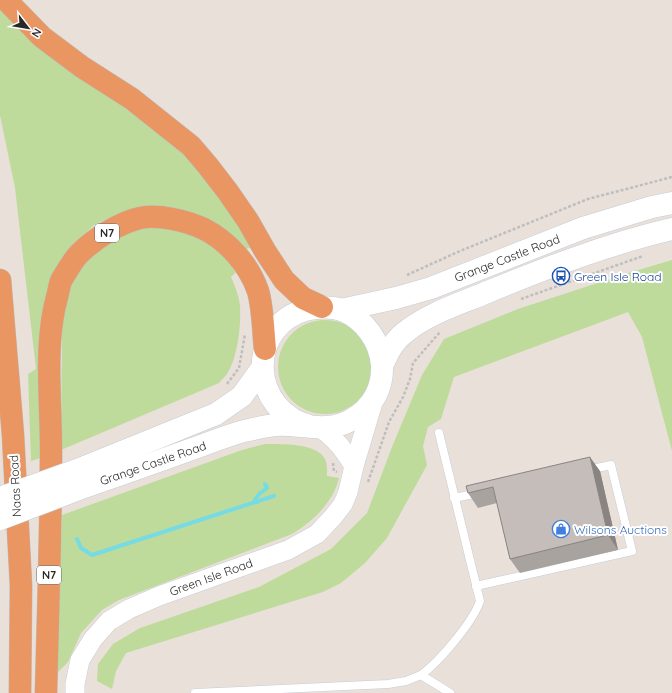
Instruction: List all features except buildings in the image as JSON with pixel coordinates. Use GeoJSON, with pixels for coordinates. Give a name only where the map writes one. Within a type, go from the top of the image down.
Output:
{"type":"FeatureCollection","features":[{"type":"Feature","properties":{"kind":"highway"},"geometry":{"type":"LineString","coordinates":[[6,0],[42,37],[71,59],[132,99],[191,146],[208,166],[248,221],[284,280],[303,298],[332,308]]}},
{"type":"Feature","properties":{"kind":"highway","name":"N7"},"geometry":{"type":"LineString","coordinates":[[46,693],[51,450],[50,344],[53,310],[61,280],[79,253],[103,234],[127,222],[142,218],[164,218],[183,221],[204,230],[219,239],[238,255],[250,275],[258,292],[262,320],[263,359]]}},
{"type":"Feature","properties":{"kind":"highway","name":"Naas Road"},"geometry":{"type":"LineString","coordinates":[[0,280],[13,435],[20,586],[20,693]]}},
{"type":"Feature","properties":{"kind":"main road","name":"Grange Castle Road"},"geometry":{"type":"LineString","coordinates":[[0,519],[216,414],[242,396],[263,359],[271,335],[281,323],[293,314],[307,309],[332,308],[396,298],[423,290],[583,228],[652,207],[672,203]]}},
{"type":"Feature","properties":{"kind":"main road","name":"Grange Castle Road"},"geometry":{"type":"LineString","coordinates":[[382,364],[393,344],[408,330],[432,315],[570,259],[638,237],[672,229]]}},
{"type":"Feature","properties":{"kind":"main road","name":"Grange Castle Road"},"geometry":{"type":"LineString","coordinates":[[0,498],[84,477],[244,432],[275,425],[315,427],[335,426],[350,421],[364,411],[374,399],[381,382],[382,364],[379,346],[370,330],[357,318],[332,308]]}},
{"type":"Feature","properties":{"kind":"main road"},"geometry":{"type":"LineString","coordinates":[[263,359],[266,388],[276,406],[291,419],[315,427]]}},
{"type":"Feature","properties":{"kind":"street","name":"Green Isle Road"},"geometry":{"type":"LineString","coordinates":[[75,693],[75,684],[80,660],[93,639],[109,621],[129,609],[159,596],[288,550],[317,534],[343,504],[348,492],[354,466],[374,399]]}},
{"type":"Feature","properties":{"kind":"street"},"geometry":{"type":"LineString","coordinates":[[315,427],[334,438],[354,466]]}},
{"type":"Feature","properties":{"kind":"lane"},"geometry":{"type":"LineString","coordinates":[[195,693],[388,684],[406,681],[421,675],[438,660],[475,613],[480,601],[439,433]]}},
{"type":"Feature","properties":{"kind":"lane"},"geometry":{"type":"LineString","coordinates":[[476,586],[632,551],[611,465],[580,472]]}},
{"type":"Feature","properties":{"kind":"lane"},"geometry":{"type":"LineString","coordinates":[[454,498],[486,491]]}},
{"type":"Feature","properties":{"kind":"lane"},"geometry":{"type":"LineString","coordinates":[[421,675],[450,693]]}},
{"type":"Feature","properties":{"kind":"path"},"geometry":{"type":"LineString","coordinates":[[403,277],[460,251],[588,199],[672,177]]}},
{"type":"Feature","properties":{"kind":"path"},"geometry":{"type":"LineString","coordinates":[[226,385],[239,368],[245,327]]}},
{"type":"Feature","properties":{"kind":"path"},"geometry":{"type":"LineString","coordinates":[[332,459],[334,471]]}},
{"type":"Feature","properties":{"kind":"green space"},"geometry":{"type":"Polygon","coordinates":[[[0,5],[139,112],[202,170],[253,246],[243,251],[153,207],[122,212],[94,225],[69,249],[44,457],[31,461],[28,374],[36,369],[15,188],[0,115],[0,5]]]}},
{"type":"Feature","properties":{"kind":"green space"},"geometry":{"type":"Polygon","coordinates":[[[165,226],[206,240],[222,253],[236,272],[231,277],[237,291],[240,323],[238,341],[231,367],[219,383],[61,450],[62,321],[66,295],[76,271],[97,246],[142,227],[165,226]]]}},
{"type":"Feature","properties":{"kind":"green space"},"geometry":{"type":"Polygon","coordinates":[[[672,260],[672,451],[642,337],[628,312],[454,377],[441,419],[428,427],[423,446],[427,465],[387,538],[365,563],[341,583],[323,592],[126,653],[116,671],[112,689],[97,681],[98,664],[113,644],[140,628],[259,587],[331,549],[367,513],[392,447],[422,375],[444,339],[518,309],[672,260]]]}},
{"type":"Feature","properties":{"kind":"green space"},"geometry":{"type":"Polygon","coordinates":[[[325,320],[343,324],[358,334],[368,349],[372,367],[368,385],[358,400],[343,410],[325,414],[307,410],[292,400],[282,385],[278,367],[282,349],[292,334],[307,324],[325,320]]]}},
{"type":"Feature","properties":{"kind":"green space"},"geometry":{"type":"Polygon","coordinates":[[[265,444],[287,444],[311,448],[324,457],[327,468],[327,476],[339,478],[332,495],[315,517],[292,534],[119,600],[102,610],[81,633],[68,662],[55,675],[62,515],[242,450],[265,444]]]}},
{"type":"Feature","properties":{"kind":"waterway"},"geometry":{"type":"LineString","coordinates":[[257,502],[255,500],[259,494],[267,488],[265,484]]}},
{"type":"Feature","properties":{"kind":"waterway"},"geometry":{"type":"LineString","coordinates":[[77,539],[81,548],[92,555],[274,496]]}},
{"type":"Feature","properties":{"kind":"place","name":"Green Isle Road"},"geometry":{"type":"Point","coordinates":[561,276]}},
{"type":"Feature","properties":{"kind":"place","name":"Wilsons Auctions"},"geometry":{"type":"Point","coordinates":[561,529]}}]}
